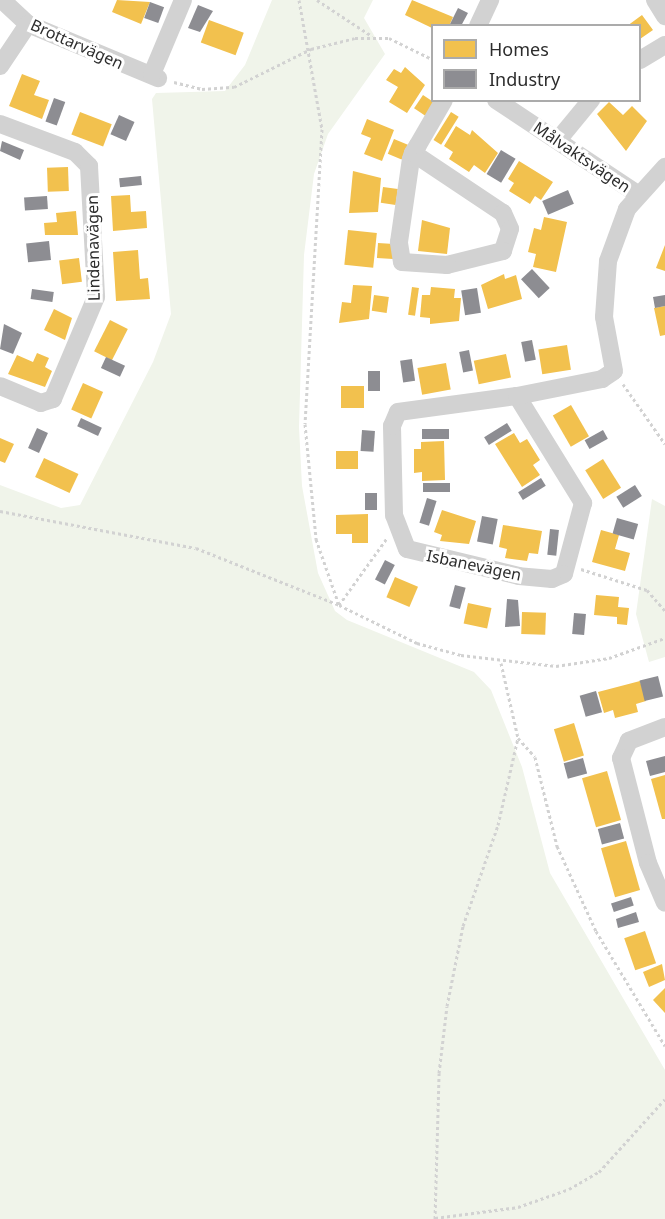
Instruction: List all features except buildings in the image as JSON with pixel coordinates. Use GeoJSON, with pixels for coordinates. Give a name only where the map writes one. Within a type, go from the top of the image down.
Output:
{"type":"FeatureCollection","features":[{"type":"Feature","properties":{"kind":"street","name":"Brottarvägen"},"geometry":{"type":"LineString","coordinates":[[2,0],[28,24],[155,76]]}},
{"type":"Feature","properties":{"kind":"street"},"geometry":{"type":"LineString","coordinates":[[155,76],[183,0]]}},
{"type":"Feature","properties":{"kind":"street"},"geometry":{"type":"LineString","coordinates":[[479,24],[490,0]]}},
{"type":"Feature","properties":{"kind":"street"},"geometry":{"type":"LineString","coordinates":[[655,0],[665,16]]}},
{"type":"Feature","properties":{"kind":"street"},"geometry":{"type":"LineString","coordinates":[[0,66],[28,24]]}},
{"type":"Feature","properties":{"kind":"street"},"geometry":{"type":"LineString","coordinates":[[641,59],[665,45]]}},
{"type":"Feature","properties":{"kind":"street"},"geometry":{"type":"LineString","coordinates":[[413,153],[503,213],[510,229],[503,250],[447,266],[402,262],[399,242],[413,153],[443,102]]}},
{"type":"Feature","properties":{"kind":"street","name":"Målvaktsvägen"},"geometry":{"type":"LineString","coordinates":[[499,102],[636,193]]}},
{"type":"Feature","properties":{"kind":"street"},"geometry":{"type":"LineString","coordinates":[[558,140],[589,102]]}},
{"type":"Feature","properties":{"kind":"street","name":"Lindenavägen"},"geometry":{"type":"LineString","coordinates":[[0,124],[75,152],[88,165],[96,297],[53,399],[41,403],[0,386]]}},
{"type":"Feature","properties":{"kind":"street"},"geometry":{"type":"LineString","coordinates":[[397,532],[392,426],[398,412],[517,396],[602,379],[614,371],[604,287],[615,236],[636,193],[665,167]]}},
{"type":"Feature","properties":{"kind":"street"},"geometry":{"type":"LineString","coordinates":[[517,396],[584,503],[570,566]]}},
{"type":"Feature","properties":{"kind":"street","name":"Isbanevägen"},"geometry":{"type":"LineString","coordinates":[[397,532],[416,553],[519,576],[552,579],[570,566]]}},
{"type":"Feature","properties":{"kind":"street"},"geometry":{"type":"LineString","coordinates":[[665,727],[628,741],[621,758],[648,863],[665,903]]}},
{"type":"Feature","properties":{"kind":"path"},"geometry":{"type":"LineString","coordinates":[[299,0],[311,49],[322,138],[305,424],[316,539],[339,605]]}},
{"type":"Feature","properties":{"kind":"path"},"geometry":{"type":"LineString","coordinates":[[317,0],[373,37]]}},
{"type":"Feature","properties":{"kind":"path"},"geometry":{"type":"LineString","coordinates":[[155,76],[202,89],[234,87],[311,49],[373,37],[389,38],[431,59]]}},
{"type":"Feature","properties":{"kind":"path"},"geometry":{"type":"LineString","coordinates":[[614,371],[665,444]]}},
{"type":"Feature","properties":{"kind":"path"},"geometry":{"type":"LineString","coordinates":[[0,511],[196,548],[339,605],[417,643],[501,663],[556,666],[609,658],[665,638]]}},
{"type":"Feature","properties":{"kind":"path"},"geometry":{"type":"LineString","coordinates":[[339,605],[378,545],[397,532]]}},
{"type":"Feature","properties":{"kind":"path"},"geometry":{"type":"LineString","coordinates":[[570,566],[647,590],[665,611]]}},
{"type":"Feature","properties":{"kind":"path"},"geometry":{"type":"LineString","coordinates":[[501,663],[518,738],[498,825],[463,926],[447,1006],[439,1073],[435,1219],[518,1207],[569,1189],[599,1172],[665,1099]]}},
{"type":"Feature","properties":{"kind":"path"},"geometry":{"type":"LineString","coordinates":[[518,738],[536,756],[557,846],[596,931],[665,1046]]}},
{"type":"Feature","properties":{"kind":"shaded area"},"geometry":{"type":"Polygon","coordinates":[[[272,0],[373,0],[364,18],[385,54],[328,134],[314,174],[304,255],[299,427],[302,486],[318,573],[335,611],[347,620],[474,672],[491,690],[522,767],[550,873],[665,1070],[665,1219],[0,1219],[0,485],[61,508],[80,505],[153,362],[171,314],[152,99],[156,93],[225,91],[245,65],[272,0]]]}},
{"type":"Feature","properties":{"kind":"shaded area"},"geometry":{"type":"Polygon","coordinates":[[[652,499],[665,506],[665,657],[649,662],[636,614],[652,499]]]}}]}
